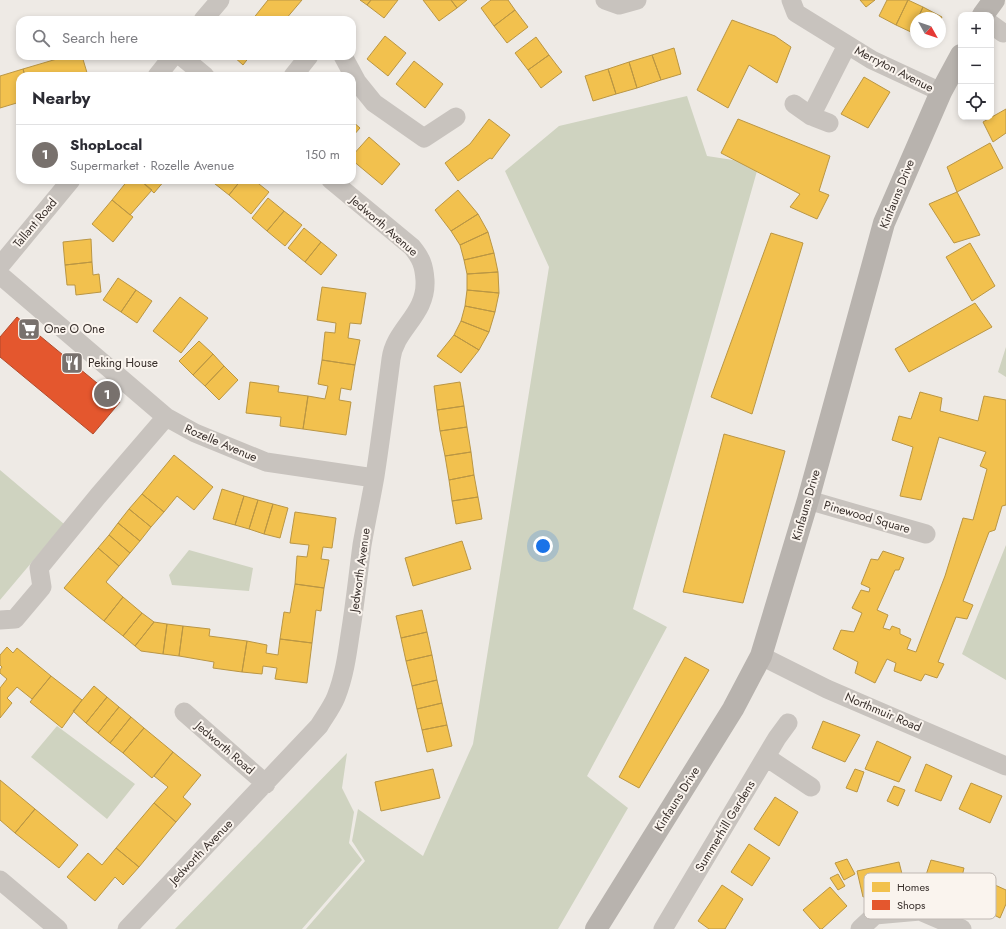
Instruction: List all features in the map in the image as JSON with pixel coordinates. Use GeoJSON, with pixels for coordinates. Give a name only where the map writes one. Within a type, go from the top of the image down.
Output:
{"type":"FeatureCollection","features":[{"type":"Feature","properties":{"kind":"street"},"geometry":{"type":"LineString","coordinates":[[206,16],[220,0]]}},
{"type":"Feature","properties":{"kind":"street"},"geometry":{"type":"LineString","coordinates":[[605,0],[619,5],[637,0]]}},
{"type":"Feature","properties":{"kind":"street","name":"Merryton Avenue"},"geometry":{"type":"LineString","coordinates":[[791,0],[796,13],[847,45],[872,60],[941,92]]}},
{"type":"Feature","properties":{"kind":"street"},"geometry":{"type":"LineString","coordinates":[[985,12],[994,0]]}},
{"type":"Feature","properties":{"kind":"street","name":"Merryton Avenue"},"geometry":{"type":"LineString","coordinates":[[811,116],[847,45]]}},
{"type":"Feature","properties":{"kind":"street"},"geometry":{"type":"LineString","coordinates":[[160,72],[170,60]]}},
{"type":"Feature","properties":{"kind":"street"},"geometry":{"type":"LineString","coordinates":[[186,60],[200,72]]}},
{"type":"Feature","properties":{"kind":"street"},"geometry":{"type":"LineString","coordinates":[[296,72],[305,60]]}},
{"type":"Feature","properties":{"kind":"street"},"geometry":{"type":"LineString","coordinates":[[345,60],[352,72]]}},
{"type":"Feature","properties":{"kind":"street","name":"Kinfauns Drive"},"geometry":{"type":"LineString","coordinates":[[596,929],[733,709],[761,656],[808,500],[884,222],[941,92],[958,61]]}},
{"type":"Feature","properties":{"kind":"street"},"geometry":{"type":"LineString","coordinates":[[356,80],[374,103],[424,138],[456,117]]}},
{"type":"Feature","properties":{"kind":"street"},"geometry":{"type":"LineString","coordinates":[[794,104],[811,116],[829,123]]}},
{"type":"Feature","properties":{"kind":"street","name":"Tallant Road"},"geometry":{"type":"LineString","coordinates":[[0,266],[68,184]]}},
{"type":"Feature","properties":{"kind":"street","name":"Jedworth Avenue"},"geometry":{"type":"LineString","coordinates":[[127,929],[266,784],[319,726],[329,711],[338,690],[346,662],[362,543],[386,405],[391,356],[396,342],[417,313],[423,299],[425,285],[424,269],[420,257],[412,247],[336,184]]}},
{"type":"Feature","properties":{"kind":"street","name":"Rozelle Avenue"},"geometry":{"type":"LineString","coordinates":[[0,275],[166,417],[195,434],[266,462],[374,478]]}},
{"type":"Feature","properties":{"kind":"street"},"geometry":{"type":"LineString","coordinates":[[0,620],[15,618],[38,592],[42,587],[39,568],[166,417]]}},
{"type":"Feature","properties":{"kind":"street","name":"Pinewood Square"},"geometry":{"type":"LineString","coordinates":[[808,500],[926,534]]}},
{"type":"Feature","properties":{"kind":"street","name":"Northmuir Road"},"geometry":{"type":"LineString","coordinates":[[761,656],[827,689],[1006,766]]}},
{"type":"Feature","properties":{"kind":"street","name":"Jedworth Road"},"geometry":{"type":"LineString","coordinates":[[184,712],[266,784]]}},
{"type":"Feature","properties":{"kind":"street","name":"Summerhill Gardens"},"geometry":{"type":"LineString","coordinates":[[663,929],[788,723]]}},
{"type":"Feature","properties":{"kind":"street"},"geometry":{"type":"LineString","coordinates":[[766,757],[812,787]]}},
{"type":"Feature","properties":{"kind":"street"},"geometry":{"type":"LineString","coordinates":[[0,880],[58,929]]}},
{"type":"Feature","properties":{"kind":"street"},"geometry":{"type":"LineString","coordinates":[[860,929],[872,919]]}},
{"type":"Feature","properties":{"kind":"street"},"geometry":{"type":"LineString","coordinates":[[939,919],[962,929]]}},
{"type":"Feature","properties":{"kind":"green space"},"geometry":{"type":"Polygon","coordinates":[[[687,96],[707,156],[759,164],[633,609],[667,627],[587,776],[628,808],[558,929],[306,929],[365,861],[352,841],[358,809],[423,856],[473,744],[549,267],[505,171],[559,126],[687,96]]]}},
{"type":"Feature","properties":{"kind":"green space"},"geometry":{"type":"Polygon","coordinates":[[[1006,347],[1006,377],[998,372],[1006,347]]]}},
{"type":"Feature","properties":{"kind":"green space"},"geometry":{"type":"Polygon","coordinates":[[[0,470],[64,524],[0,600],[0,470]]]}},
{"type":"Feature","properties":{"kind":"green space"},"geometry":{"type":"Polygon","coordinates":[[[1006,545],[1006,680],[962,654],[1006,545]]]}},
{"type":"Feature","properties":{"kind":"green space"},"geometry":{"type":"Polygon","coordinates":[[[189,550],[253,568],[249,591],[172,585],[169,575],[189,550]]]}},
{"type":"Feature","properties":{"kind":"green space"},"geometry":{"type":"Polygon","coordinates":[[[57,726],[135,784],[107,819],[31,757],[57,726]]]}},
{"type":"Feature","properties":{"kind":"green space"},"geometry":{"type":"Polygon","coordinates":[[[347,753],[342,788],[354,812],[349,843],[362,860],[302,929],[175,929],[347,753]]]}},
{"type":"Feature","properties":{"kind":"building: Homes"},"geometry":{"type":"Polygon","coordinates":[[[268,0],[302,0],[288,16],[255,16],[268,0]]]}},
{"type":"Feature","properties":{"kind":"building: Homes"},"geometry":{"type":"Polygon","coordinates":[[[360,0],[371,0],[367,5],[360,0]]]}},
{"type":"Feature","properties":{"kind":"building: Homes"},"geometry":{"type":"Polygon","coordinates":[[[371,0],[398,0],[384,18],[367,5],[371,0]]]}},
{"type":"Feature","properties":{"kind":"building: Homes"},"geometry":{"type":"Polygon","coordinates":[[[423,0],[451,0],[457,8],[439,21],[423,0]]]}},
{"type":"Feature","properties":{"kind":"building: Homes"},"geometry":{"type":"Polygon","coordinates":[[[451,0],[467,0],[457,8],[451,0]]]}},
{"type":"Feature","properties":{"kind":"building: Homes"},"geometry":{"type":"Polygon","coordinates":[[[491,0],[508,0],[515,10],[494,26],[481,8],[491,0]]]}},
{"type":"Feature","properties":{"kind":"building: Homes"},"geometry":{"type":"Polygon","coordinates":[[[860,0],[875,0],[866,7],[860,0]]]}},
{"type":"Feature","properties":{"kind":"building: Homes"},"geometry":{"type":"Polygon","coordinates":[[[887,0],[908,0],[896,25],[879,16],[887,0]]]}},
{"type":"Feature","properties":{"kind":"building: Homes"},"geometry":{"type":"Polygon","coordinates":[[[908,0],[923,7],[921,12],[910,12],[910,32],[896,25],[908,0]]]}},
{"type":"Feature","properties":{"kind":"building: Homes"},"geometry":{"type":"Polygon","coordinates":[[[923,7],[932,12],[921,12],[923,7]]]}},
{"type":"Feature","properties":{"kind":"building: Homes"},"geometry":{"type":"Polygon","coordinates":[[[515,10],[528,27],[507,43],[494,26],[515,10]]]}},
{"type":"Feature","properties":{"kind":"building: Homes"},"geometry":{"type":"Polygon","coordinates":[[[732,20],[775,36],[791,47],[777,83],[749,65],[728,108],[697,90],[732,20]]]}},
{"type":"Feature","properties":{"kind":"building: Homes"},"geometry":{"type":"Polygon","coordinates":[[[385,36],[406,53],[388,76],[367,59],[385,36]]]}},
{"type":"Feature","properties":{"kind":"building: Homes"},"geometry":{"type":"Polygon","coordinates":[[[536,37],[549,55],[528,70],[515,53],[536,37]]]}},
{"type":"Feature","properties":{"kind":"building: Homes"},"geometry":{"type":"Polygon","coordinates":[[[674,48],[681,74],[661,80],[652,55],[674,48]]]}},
{"type":"Feature","properties":{"kind":"building: Homes"},"geometry":{"type":"Polygon","coordinates":[[[549,55],[562,72],[541,88],[528,70],[549,55]]]}},
{"type":"Feature","properties":{"kind":"building: Homes"},"geometry":{"type":"Polygon","coordinates":[[[652,55],[661,80],[637,88],[629,62],[652,55]]]}},
{"type":"Feature","properties":{"kind":"building: Homes"},"geometry":{"type":"Polygon","coordinates":[[[53,60],[83,60],[87,72],[24,72],[23,69],[53,60]]]}},
{"type":"Feature","properties":{"kind":"building: Homes"},"geometry":{"type":"Polygon","coordinates":[[[237,60],[247,60],[243,65],[237,60]]]}},
{"type":"Feature","properties":{"kind":"building: Homes"},"geometry":{"type":"Polygon","coordinates":[[[414,61],[443,84],[425,108],[396,84],[414,61]]]}},
{"type":"Feature","properties":{"kind":"building: Homes"},"geometry":{"type":"Polygon","coordinates":[[[629,62],[637,88],[616,94],[608,69],[629,62]]]}},
{"type":"Feature","properties":{"kind":"building: Homes"},"geometry":{"type":"Polygon","coordinates":[[[23,69],[24,72],[16,72],[16,103],[0,108],[0,76],[23,69]]]}},
{"type":"Feature","properties":{"kind":"building: Homes"},"geometry":{"type":"Polygon","coordinates":[[[608,69],[616,94],[593,101],[585,76],[608,69]]]}},
{"type":"Feature","properties":{"kind":"building: Homes"},"geometry":{"type":"Polygon","coordinates":[[[864,77],[890,92],[868,128],[841,114],[864,77]]]}},
{"type":"Feature","properties":{"kind":"building: Homes"},"geometry":{"type":"Polygon","coordinates":[[[1006,109],[1006,133],[993,142],[983,122],[987,120],[994,120],[994,116],[1006,109]]]}},
{"type":"Feature","properties":{"kind":"building: Homes"},"geometry":{"type":"Polygon","coordinates":[[[489,119],[510,135],[492,159],[490,158],[458,181],[445,163],[470,144],[489,119]]]}},
{"type":"Feature","properties":{"kind":"building: Homes"},"geometry":{"type":"Polygon","coordinates":[[[738,119],[830,156],[819,191],[829,195],[817,219],[790,207],[800,194],[721,153],[738,119]]]}},
{"type":"Feature","properties":{"kind":"building: Homes"},"geometry":{"type":"Polygon","coordinates":[[[356,124],[360,128],[356,132],[356,124]]]}},
{"type":"Feature","properties":{"kind":"building: Homes"},"geometry":{"type":"Polygon","coordinates":[[[369,137],[400,164],[382,185],[356,163],[356,152],[369,137]]]}},
{"type":"Feature","properties":{"kind":"building: Homes"},"geometry":{"type":"Polygon","coordinates":[[[990,143],[1003,168],[957,192],[947,167],[990,143]]]}},
{"type":"Feature","properties":{"kind":"building: Homes"},"geometry":{"type":"Polygon","coordinates":[[[125,184],[145,184],[152,190],[130,215],[112,200],[125,184]]]}},
{"type":"Feature","properties":{"kind":"building: Homes"},"geometry":{"type":"Polygon","coordinates":[[[144,184],[162,184],[154,193],[144,184]]]}},
{"type":"Feature","properties":{"kind":"building: Homes"},"geometry":{"type":"Polygon","coordinates":[[[215,184],[238,184],[229,195],[215,184]]]}},
{"type":"Feature","properties":{"kind":"building: Homes"},"geometry":{"type":"Polygon","coordinates":[[[238,184],[259,184],[269,192],[251,214],[229,195],[238,184]]]}},
{"type":"Feature","properties":{"kind":"building: Homes"},"geometry":{"type":"Polygon","coordinates":[[[458,190],[478,214],[451,231],[435,210],[458,190]]]}},
{"type":"Feature","properties":{"kind":"building: Homes"},"geometry":{"type":"Polygon","coordinates":[[[957,192],[980,235],[954,243],[929,204],[957,192]]]}},
{"type":"Feature","properties":{"kind":"building: Homes"},"geometry":{"type":"Polygon","coordinates":[[[268,198],[284,211],[267,231],[252,218],[268,198]]]}},
{"type":"Feature","properties":{"kind":"building: Homes"},"geometry":{"type":"Polygon","coordinates":[[[112,200],[133,217],[113,242],[92,224],[112,200]]]}},
{"type":"Feature","properties":{"kind":"building: Homes"},"geometry":{"type":"Polygon","coordinates":[[[284,211],[302,225],[285,246],[267,231],[284,211]]]}},
{"type":"Feature","properties":{"kind":"building: Homes"},"geometry":{"type":"Polygon","coordinates":[[[478,214],[488,232],[460,245],[451,231],[478,214]]]}},
{"type":"Feature","properties":{"kind":"building: Homes"},"geometry":{"type":"Polygon","coordinates":[[[304,228],[321,242],[305,262],[288,248],[304,228]]]}},
{"type":"Feature","properties":{"kind":"building: Homes"},"geometry":{"type":"Polygon","coordinates":[[[488,232],[494,253],[464,260],[460,245],[488,232]]]}},
{"type":"Feature","properties":{"kind":"building: Homes"},"geometry":{"type":"Polygon","coordinates":[[[771,233],[803,243],[752,414],[711,397],[771,233]]]}},
{"type":"Feature","properties":{"kind":"building: Homes"},"geometry":{"type":"Polygon","coordinates":[[[91,239],[92,262],[65,265],[63,242],[91,239]]]}},
{"type":"Feature","properties":{"kind":"building: Homes"},"geometry":{"type":"Polygon","coordinates":[[[321,242],[337,255],[321,275],[305,262],[321,242]]]}},
{"type":"Feature","properties":{"kind":"building: Homes"},"geometry":{"type":"Polygon","coordinates":[[[970,243],[995,286],[972,301],[946,257],[970,243]]]}},
{"type":"Feature","properties":{"kind":"building: Homes"},"geometry":{"type":"Polygon","coordinates":[[[494,253],[498,272],[467,274],[464,260],[494,253]]]}},
{"type":"Feature","properties":{"kind":"building: Homes"},"geometry":{"type":"Polygon","coordinates":[[[92,262],[93,275],[99,274],[101,292],[76,295],[75,285],[67,285],[65,265],[92,262]]]}},
{"type":"Feature","properties":{"kind":"building: Homes"},"geometry":{"type":"Polygon","coordinates":[[[498,272],[499,293],[467,290],[467,274],[498,272]]]}},
{"type":"Feature","properties":{"kind":"building: Homes"},"geometry":{"type":"Polygon","coordinates":[[[118,278],[136,290],[121,312],[103,300],[118,278]]]}},
{"type":"Feature","properties":{"kind":"building: Homes"},"geometry":{"type":"Polygon","coordinates":[[[322,287],[366,293],[361,324],[350,323],[348,338],[360,340],[355,365],[322,360],[325,332],[335,333],[336,323],[317,320],[322,287]]]}},
{"type":"Feature","properties":{"kind":"building: Homes"},"geometry":{"type":"Polygon","coordinates":[[[136,290],[152,301],[137,323],[121,312],[136,290]]]}},
{"type":"Feature","properties":{"kind":"building: Homes"},"geometry":{"type":"Polygon","coordinates":[[[467,290],[499,293],[495,312],[465,306],[467,290]]]}},
{"type":"Feature","properties":{"kind":"building: Homes"},"geometry":{"type":"Polygon","coordinates":[[[180,297],[208,318],[181,353],[153,331],[180,297]]]}},
{"type":"Feature","properties":{"kind":"building: Homes"},"geometry":{"type":"Polygon","coordinates":[[[975,303],[992,327],[909,372],[895,349],[975,303]]]}},
{"type":"Feature","properties":{"kind":"building: Homes"},"geometry":{"type":"Polygon","coordinates":[[[465,306],[495,312],[489,332],[461,321],[465,306]]]}},
{"type":"Feature","properties":{"kind":"building: Homes"},"geometry":{"type":"Polygon","coordinates":[[[461,321],[489,332],[479,350],[454,335],[461,321]]]}},
{"type":"Feature","properties":{"kind":"building: Homes"},"geometry":{"type":"Polygon","coordinates":[[[454,335],[479,350],[461,373],[437,356],[454,335]]]}},
{"type":"Feature","properties":{"kind":"building: Homes"},"geometry":{"type":"Polygon","coordinates":[[[199,341],[213,354],[193,375],[179,361],[199,341]]]}},
{"type":"Feature","properties":{"kind":"building: Homes"},"geometry":{"type":"Polygon","coordinates":[[[213,354],[224,366],[205,386],[193,375],[213,354]]]}},
{"type":"Feature","properties":{"kind":"building: Homes"},"geometry":{"type":"Polygon","coordinates":[[[322,360],[355,365],[351,390],[341,388],[339,400],[351,402],[346,435],[303,429],[308,396],[325,399],[328,386],[318,384],[322,360]]]}},
{"type":"Feature","properties":{"kind":"building: Homes"},"geometry":{"type":"Polygon","coordinates":[[[224,366],[238,380],[219,400],[205,386],[224,366]]]}},
{"type":"Feature","properties":{"kind":"building: Homes"},"geometry":{"type":"Polygon","coordinates":[[[250,382],[279,386],[278,392],[308,396],[303,429],[280,426],[281,417],[246,413],[250,382]]]}},
{"type":"Feature","properties":{"kind":"building: Homes"},"geometry":{"type":"Polygon","coordinates":[[[460,382],[464,406],[437,410],[434,386],[460,382]]]}},
{"type":"Feature","properties":{"kind":"building: Homes"},"geometry":{"type":"Polygon","coordinates":[[[920,392],[942,398],[940,411],[978,421],[984,396],[1006,400],[1006,505],[1002,506],[995,530],[989,532],[963,601],[973,605],[967,619],[956,617],[938,662],[944,664],[937,678],[925,674],[921,681],[894,671],[896,663],[887,659],[875,683],[855,673],[858,662],[833,649],[841,630],[854,632],[862,613],[852,608],[861,590],[869,592],[870,588],[861,584],[871,559],[878,560],[883,551],[904,558],[899,570],[895,570],[877,610],[888,615],[883,628],[890,630],[892,626],[900,629],[900,634],[911,639],[907,649],[916,652],[945,576],[963,518],[973,520],[987,469],[980,466],[986,452],[939,437],[921,500],[900,496],[913,447],[892,440],[899,416],[911,419],[920,392]]]}},
{"type":"Feature","properties":{"kind":"building: Homes"},"geometry":{"type":"Polygon","coordinates":[[[464,406],[467,427],[440,431],[437,410],[464,406]]]}},
{"type":"Feature","properties":{"kind":"building: Homes"},"geometry":{"type":"Polygon","coordinates":[[[467,427],[471,452],[445,456],[440,431],[467,427]]]}},
{"type":"Feature","properties":{"kind":"building: Homes"},"geometry":{"type":"Polygon","coordinates":[[[724,434],[785,451],[743,603],[683,592],[724,434]]]}},
{"type":"Feature","properties":{"kind":"building: Homes"},"geometry":{"type":"Polygon","coordinates":[[[471,452],[474,475],[449,480],[445,456],[471,452]]]}},
{"type":"Feature","properties":{"kind":"building: Homes"},"geometry":{"type":"Polygon","coordinates":[[[174,455],[213,487],[194,510],[177,496],[164,512],[142,494],[174,455]]]}},
{"type":"Feature","properties":{"kind":"building: Homes"},"geometry":{"type":"Polygon","coordinates":[[[474,475],[478,497],[452,501],[449,480],[474,475]]]}},
{"type":"Feature","properties":{"kind":"building: Homes"},"geometry":{"type":"Polygon","coordinates":[[[222,489],[244,496],[235,525],[213,519],[222,489]]]}},
{"type":"Feature","properties":{"kind":"building: Homes"},"geometry":{"type":"Polygon","coordinates":[[[142,494],[164,512],[151,527],[129,509],[142,494]]]}},
{"type":"Feature","properties":{"kind":"building: Homes"},"geometry":{"type":"Polygon","coordinates":[[[244,496],[258,500],[249,529],[235,525],[244,496]]]}},
{"type":"Feature","properties":{"kind":"building: Homes"},"geometry":{"type":"Polygon","coordinates":[[[478,497],[482,519],[456,524],[452,501],[478,497]]]}},
{"type":"Feature","properties":{"kind":"building: Homes"},"geometry":{"type":"Polygon","coordinates":[[[258,500],[273,504],[264,534],[249,529],[258,500]]]}},
{"type":"Feature","properties":{"kind":"building: Homes"},"geometry":{"type":"Polygon","coordinates":[[[273,504],[288,508],[280,538],[264,534],[273,504]]]}},
{"type":"Feature","properties":{"kind":"building: Homes"},"geometry":{"type":"Polygon","coordinates":[[[129,509],[151,527],[140,541],[118,523],[129,509]]]}},
{"type":"Feature","properties":{"kind":"building: Homes"},"geometry":{"type":"Polygon","coordinates":[[[295,512],[336,518],[332,548],[323,547],[321,559],[329,560],[324,588],[295,584],[297,556],[307,557],[309,545],[290,543],[295,512]]]}},
{"type":"Feature","properties":{"kind":"building: Homes"},"geometry":{"type":"Polygon","coordinates":[[[118,523],[140,541],[130,553],[109,535],[118,523]]]}},
{"type":"Feature","properties":{"kind":"building: Homes"},"geometry":{"type":"Polygon","coordinates":[[[109,535],[130,553],[119,566],[98,548],[109,535]]]}},
{"type":"Feature","properties":{"kind":"building: Homes"},"geometry":{"type":"Polygon","coordinates":[[[462,541],[471,569],[413,586],[405,558],[462,541]]]}},
{"type":"Feature","properties":{"kind":"building: Homes"},"geometry":{"type":"Polygon","coordinates":[[[98,548],[119,566],[106,582],[123,597],[104,621],[64,588],[98,548]]]}},
{"type":"Feature","properties":{"kind":"building: Homes"},"geometry":{"type":"Polygon","coordinates":[[[295,584],[324,588],[321,611],[316,610],[312,643],[280,639],[284,612],[290,613],[295,584]]]}},
{"type":"Feature","properties":{"kind":"building: Homes"},"geometry":{"type":"Polygon","coordinates":[[[123,597],[142,613],[123,636],[104,621],[123,597]]]}},
{"type":"Feature","properties":{"kind":"building: Homes"},"geometry":{"type":"Polygon","coordinates":[[[422,610],[427,632],[401,638],[396,616],[422,610]]]}},
{"type":"Feature","properties":{"kind":"building: Homes"},"geometry":{"type":"Polygon","coordinates":[[[142,613],[154,622],[135,646],[123,636],[142,613]]]}},
{"type":"Feature","properties":{"kind":"building: Homes"},"geometry":{"type":"Polygon","coordinates":[[[154,622],[167,624],[163,654],[141,651],[135,646],[154,622]]]}},
{"type":"Feature","properties":{"kind":"building: Homes"},"geometry":{"type":"Polygon","coordinates":[[[167,624],[183,626],[179,656],[163,654],[167,624]]]}},
{"type":"Feature","properties":{"kind":"building: Homes"},"geometry":{"type":"Polygon","coordinates":[[[183,626],[210,629],[209,636],[247,641],[242,672],[213,668],[214,662],[179,656],[183,626]]]}},
{"type":"Feature","properties":{"kind":"building: Homes"},"geometry":{"type":"Polygon","coordinates":[[[427,632],[432,655],[406,661],[401,638],[427,632]]]}},
{"type":"Feature","properties":{"kind":"building: Homes"},"geometry":{"type":"Polygon","coordinates":[[[280,639],[312,643],[307,683],[275,679],[277,668],[263,666],[262,674],[242,672],[247,641],[267,645],[266,653],[278,655],[280,639]]]}},
{"type":"Feature","properties":{"kind":"building: Homes"},"geometry":{"type":"Polygon","coordinates":[[[7,647],[13,653],[17,648],[51,676],[32,699],[17,687],[7,698],[12,703],[0,718],[0,688],[7,679],[0,673],[2,667],[0,665],[0,655],[7,647]]]}},
{"type":"Feature","properties":{"kind":"building: Homes"},"geometry":{"type":"Polygon","coordinates":[[[432,655],[437,680],[412,686],[406,661],[432,655]]]}},
{"type":"Feature","properties":{"kind":"building: Homes"},"geometry":{"type":"Polygon","coordinates":[[[685,657],[709,670],[639,788],[619,777],[685,657]]]}},
{"type":"Feature","properties":{"kind":"building: Homes"},"geometry":{"type":"Polygon","coordinates":[[[51,676],[82,700],[62,728],[30,702],[51,676]]]}},
{"type":"Feature","properties":{"kind":"building: Homes"},"geometry":{"type":"Polygon","coordinates":[[[437,680],[442,703],[417,709],[412,686],[437,680]]]}},
{"type":"Feature","properties":{"kind":"building: Homes"},"geometry":{"type":"Polygon","coordinates":[[[94,686],[107,697],[86,723],[73,711],[94,686]]]}},
{"type":"Feature","properties":{"kind":"building: Homes"},"geometry":{"type":"Polygon","coordinates":[[[107,697],[119,707],[98,733],[86,723],[107,697]]]}},
{"type":"Feature","properties":{"kind":"building: Homes"},"geometry":{"type":"Polygon","coordinates":[[[442,703],[447,725],[422,730],[417,709],[442,703]]]}},
{"type":"Feature","properties":{"kind":"building: Homes"},"geometry":{"type":"Polygon","coordinates":[[[119,707],[131,717],[110,743],[98,733],[119,707]]]}},
{"type":"Feature","properties":{"kind":"building: Homes"},"geometry":{"type":"Polygon","coordinates":[[[131,717],[144,728],[123,753],[110,743],[131,717]]]}},
{"type":"Feature","properties":{"kind":"building: Homes"},"geometry":{"type":"Polygon","coordinates":[[[823,721],[860,735],[845,762],[812,748],[823,721]]]}},
{"type":"Feature","properties":{"kind":"building: Homes"},"geometry":{"type":"Polygon","coordinates":[[[447,725],[452,746],[427,752],[422,730],[447,725]]]}},
{"type":"Feature","properties":{"kind":"building: Homes"},"geometry":{"type":"Polygon","coordinates":[[[144,728],[173,752],[152,778],[123,753],[144,728]]]}},
{"type":"Feature","properties":{"kind":"building: Homes"},"geometry":{"type":"Polygon","coordinates":[[[877,741],[911,757],[899,782],[865,769],[877,741]]]}},
{"type":"Feature","properties":{"kind":"building: Homes"},"geometry":{"type":"Polygon","coordinates":[[[173,752],[201,775],[183,797],[191,804],[176,822],[154,803],[168,787],[154,776],[173,752]]]}},
{"type":"Feature","properties":{"kind":"building: Homes"},"geometry":{"type":"Polygon","coordinates":[[[926,764],[952,776],[941,801],[915,791],[926,764]]]}},
{"type":"Feature","properties":{"kind":"building: Homes"},"geometry":{"type":"Polygon","coordinates":[[[433,769],[440,798],[381,811],[375,782],[433,769]]]}},
{"type":"Feature","properties":{"kind":"building: Homes"},"geometry":{"type":"Polygon","coordinates":[[[855,769],[864,772],[857,792],[846,788],[855,769]]]}},
{"type":"Feature","properties":{"kind":"building: Homes"},"geometry":{"type":"Polygon","coordinates":[[[0,780],[35,809],[15,833],[0,820],[0,780]]]}},
{"type":"Feature","properties":{"kind":"building: Homes"},"geometry":{"type":"Polygon","coordinates":[[[971,783],[1002,796],[990,823],[959,809],[971,783]]]}},
{"type":"Feature","properties":{"kind":"building: Homes"},"geometry":{"type":"Polygon","coordinates":[[[894,786],[905,790],[898,806],[887,801],[894,786]]]}},
{"type":"Feature","properties":{"kind":"building: Homes"},"geometry":{"type":"Polygon","coordinates":[[[775,797],[798,812],[779,846],[754,829],[775,797]]]}},
{"type":"Feature","properties":{"kind":"building: Homes"},"geometry":{"type":"Polygon","coordinates":[[[154,803],[176,822],[139,867],[116,848],[154,803]]]}},
{"type":"Feature","properties":{"kind":"building: Homes"},"geometry":{"type":"Polygon","coordinates":[[[35,809],[78,845],[59,868],[15,833],[35,809]]]}},
{"type":"Feature","properties":{"kind":"building: Homes"},"geometry":{"type":"Polygon","coordinates":[[[749,844],[770,858],[752,886],[731,872],[749,844]]]}},
{"type":"Feature","properties":{"kind":"building: Homes"},"geometry":{"type":"Polygon","coordinates":[[[116,848],[139,867],[123,885],[115,877],[95,901],[67,877],[88,853],[102,865],[116,848]]]}},
{"type":"Feature","properties":{"kind":"building: Homes"},"geometry":{"type":"Polygon","coordinates":[[[847,859],[855,874],[844,880],[835,863],[847,859]]]}},
{"type":"Feature","properties":{"kind":"building: Homes"},"geometry":{"type":"Polygon","coordinates":[[[931,860],[964,868],[963,873],[927,873],[931,860]]]}},
{"type":"Feature","properties":{"kind":"building: Homes"},"geometry":{"type":"Polygon","coordinates":[[[899,862],[902,873],[864,873],[863,897],[857,871],[899,862]]]}},
{"type":"Feature","properties":{"kind":"building: Homes"},"geometry":{"type":"Polygon","coordinates":[[[838,874],[845,886],[838,890],[830,878],[838,874]]]}},
{"type":"Feature","properties":{"kind":"building: Homes"},"geometry":{"type":"Polygon","coordinates":[[[722,885],[743,899],[725,929],[709,929],[698,921],[722,885]]]}},
{"type":"Feature","properties":{"kind":"building: Homes"},"geometry":{"type":"Polygon","coordinates":[[[996,885],[1006,890],[1006,904],[1000,918],[996,916],[996,885]]]}},
{"type":"Feature","properties":{"kind":"building: Homes"},"geometry":{"type":"Polygon","coordinates":[[[830,887],[847,906],[822,929],[820,929],[803,910],[830,887]]]}},
{"type":"Feature","properties":{"kind":"building: Shops"},"geometry":{"type":"Polygon","coordinates":[[[17,317],[120,402],[93,434],[0,357],[0,337],[17,317]]]}},
{"type":"Feature","properties":{"kind":"place","name":"One O One"},"geometry":{"type":"Point","coordinates":[29,329]}},
{"type":"Feature","properties":{"kind":"place","name":"Peking House"},"geometry":{"type":"Point","coordinates":[72,363]}},
{"type":"Feature","properties":{"kind":"place","name":"ShopLocal"},"geometry":{"type":"Point","coordinates":[107,394]}}]}
